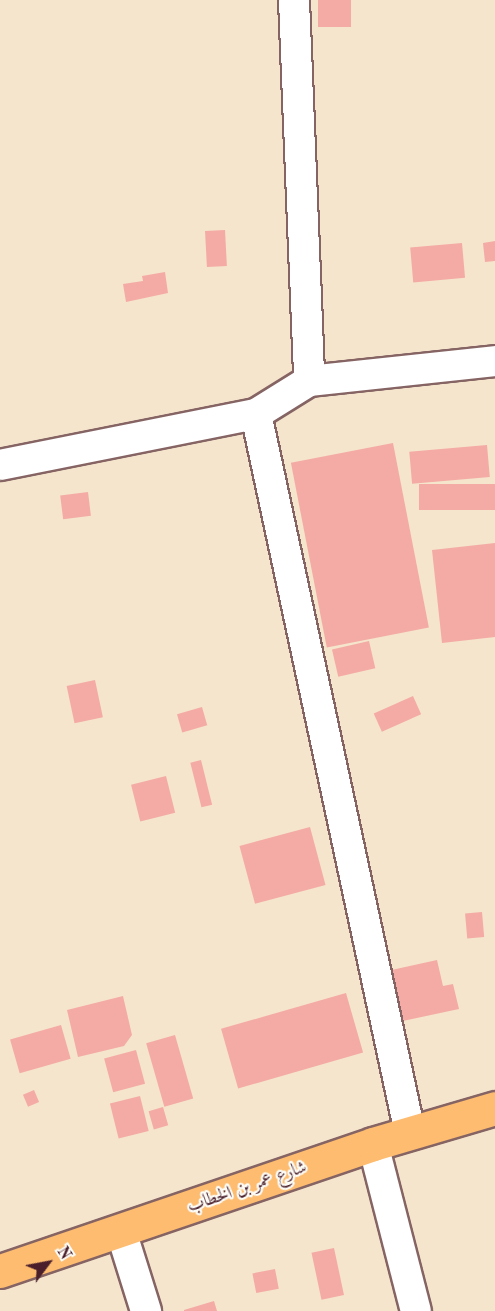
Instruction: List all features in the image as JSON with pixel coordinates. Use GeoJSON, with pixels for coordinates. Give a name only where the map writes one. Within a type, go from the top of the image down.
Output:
{"type":"FeatureCollection","features":[{"type":"Feature","properties":{"kind":"main road","name":"شارع عمر بن الخطاب"},"geometry":{"type":"LineString","coordinates":[[0,1271],[374,1144],[495,1108]]}},
{"type":"Feature","properties":{"kind":"street"},"geometry":{"type":"LineString","coordinates":[[294,0],[309,381]]}},
{"type":"Feature","properties":{"kind":"street"},"geometry":{"type":"LineString","coordinates":[[0,465],[255,414],[309,381],[495,361]]}},
{"type":"Feature","properties":{"kind":"street"},"geometry":{"type":"LineString","coordinates":[[255,414],[410,1133]]}},
{"type":"Feature","properties":{"kind":"street"},"geometry":{"type":"LineString","coordinates":[[374,1144],[416,1311]]}},
{"type":"Feature","properties":{"kind":"street"},"geometry":{"type":"LineString","coordinates":[[121,1231],[146,1311]]}},
{"type":"Feature","properties":{"kind":"building"},"geometry":{"type":"Polygon","coordinates":[[[318,0],[351,0],[351,27],[318,27],[318,0]]]}},
{"type":"Feature","properties":{"kind":"building"},"geometry":{"type":"Polygon","coordinates":[[[225,230],[227,266],[207,267],[205,231],[225,230]]]}},
{"type":"Feature","properties":{"kind":"building"},"geometry":{"type":"Polygon","coordinates":[[[495,241],[495,261],[485,262],[483,243],[495,241]]]}},
{"type":"Feature","properties":{"kind":"building"},"geometry":{"type":"Polygon","coordinates":[[[462,243],[465,278],[413,282],[410,248],[462,243]]]}},
{"type":"Feature","properties":{"kind":"building"},"geometry":{"type":"Polygon","coordinates":[[[165,272],[168,293],[126,302],[123,284],[143,281],[142,276],[165,272]]]}},
{"type":"Feature","properties":{"kind":"building"},"geometry":{"type":"Polygon","coordinates":[[[393,443],[429,628],[327,647],[291,463],[393,443]]]}},
{"type":"Feature","properties":{"kind":"building"},"geometry":{"type":"Polygon","coordinates":[[[487,445],[490,477],[412,484],[409,452],[487,445]]]}},
{"type":"Feature","properties":{"kind":"building"},"geometry":{"type":"Polygon","coordinates":[[[419,484],[495,484],[495,510],[419,510],[419,484]]]}},
{"type":"Feature","properties":{"kind":"building"},"geometry":{"type":"Polygon","coordinates":[[[88,492],[91,516],[63,519],[60,495],[88,492]]]}},
{"type":"Feature","properties":{"kind":"building"},"geometry":{"type":"Polygon","coordinates":[[[495,543],[495,637],[442,643],[432,550],[495,543]]]}},
{"type":"Feature","properties":{"kind":"building"},"geometry":{"type":"Polygon","coordinates":[[[369,641],[375,668],[338,677],[332,650],[369,641]]]}},
{"type":"Feature","properties":{"kind":"building"},"geometry":{"type":"Polygon","coordinates":[[[95,680],[103,717],[75,723],[67,686],[95,680]]]}},
{"type":"Feature","properties":{"kind":"building"},"geometry":{"type":"Polygon","coordinates":[[[413,696],[421,714],[382,732],[374,713],[413,696]]]}},
{"type":"Feature","properties":{"kind":"building"},"geometry":{"type":"Polygon","coordinates":[[[202,707],[207,725],[182,732],[177,714],[202,707]]]}},
{"type":"Feature","properties":{"kind":"building"},"geometry":{"type":"Polygon","coordinates":[[[201,760],[212,805],[201,807],[190,763],[201,760]]]}},
{"type":"Feature","properties":{"kind":"building"},"geometry":{"type":"Polygon","coordinates":[[[166,776],[175,813],[140,822],[131,785],[166,776]]]}},
{"type":"Feature","properties":{"kind":"building"},"geometry":{"type":"Polygon","coordinates":[[[310,827],[326,885],[255,904],[239,846],[310,827]]]}},
{"type":"Feature","properties":{"kind":"building"},"geometry":{"type":"Polygon","coordinates":[[[482,912],[484,937],[467,938],[465,913],[482,912]]]}},
{"type":"Feature","properties":{"kind":"building"},"geometry":{"type":"Polygon","coordinates":[[[437,960],[443,986],[453,984],[459,1009],[398,1022],[387,971],[437,960]]]}},
{"type":"Feature","properties":{"kind":"building"},"geometry":{"type":"Polygon","coordinates":[[[346,993],[363,1053],[238,1088],[221,1029],[346,993]]]}},
{"type":"Feature","properties":{"kind":"building"},"geometry":{"type":"Polygon","coordinates":[[[123,996],[132,1035],[124,1046],[78,1057],[67,1010],[123,996]]]}},
{"type":"Feature","properties":{"kind":"building"},"geometry":{"type":"Polygon","coordinates":[[[61,1025],[71,1059],[20,1073],[10,1040],[61,1025]]]}},
{"type":"Feature","properties":{"kind":"building"},"geometry":{"type":"Polygon","coordinates":[[[175,1035],[193,1098],[164,1107],[146,1043],[175,1035]]]}},
{"type":"Feature","properties":{"kind":"building"},"geometry":{"type":"Polygon","coordinates":[[[136,1050],[145,1084],[113,1092],[104,1059],[136,1050]]]}},
{"type":"Feature","properties":{"kind":"building"},"geometry":{"type":"Polygon","coordinates":[[[34,1090],[39,1102],[28,1107],[23,1095],[34,1090]]]}},
{"type":"Feature","properties":{"kind":"building"},"geometry":{"type":"Polygon","coordinates":[[[140,1096],[149,1131],[119,1138],[110,1103],[140,1096]]]}},
{"type":"Feature","properties":{"kind":"building"},"geometry":{"type":"Polygon","coordinates":[[[163,1107],[168,1125],[154,1129],[149,1111],[163,1107]]]}},
{"type":"Feature","properties":{"kind":"building"},"geometry":{"type":"Polygon","coordinates":[[[334,1248],[344,1295],[321,1300],[312,1253],[334,1248]]]}},
{"type":"Feature","properties":{"kind":"building"},"geometry":{"type":"Polygon","coordinates":[[[275,1269],[279,1289],[256,1293],[252,1273],[275,1269]]]}},
{"type":"Feature","properties":{"kind":"building"},"geometry":{"type":"Polygon","coordinates":[[[214,1301],[217,1311],[184,1311],[184,1310],[214,1301]]]}}]}
